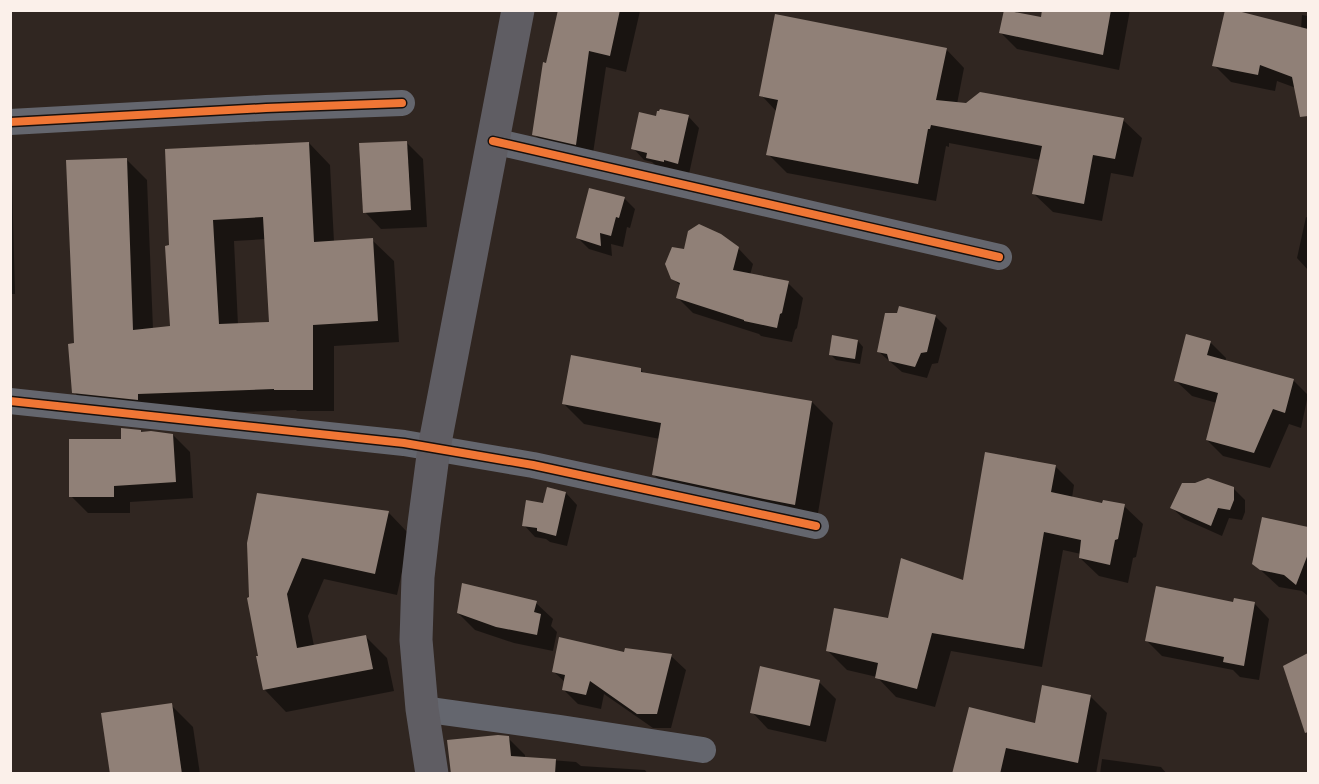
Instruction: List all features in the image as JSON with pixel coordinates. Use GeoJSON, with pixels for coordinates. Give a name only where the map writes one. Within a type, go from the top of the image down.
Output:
{"type":"FeatureCollection","features":[{"type":"Feature","properties":{"kind":"main road"},"geometry":{"type":"LineString","coordinates":[[432,774],[422,709],[416,640],[416,607],[424,524],[434,448],[518,10]]}},
{"type":"Feature","properties":{"kind":"street"},"geometry":{"type":"LineString","coordinates":[[10,122],[402,102]]}},
{"type":"Feature","properties":{"kind":"street"},"geometry":{"type":"LineString","coordinates":[[493,141],[999,257]]}},
{"type":"Feature","properties":{"kind":"street"},"geometry":{"type":"LineString","coordinates":[[10,401],[364,438],[434,448],[533,465],[816,526]]}},
{"type":"Feature","properties":{"kind":"street"},"geometry":{"type":"LineString","coordinates":[[422,709],[702,750]]}},
{"type":"Feature","properties":{"kind":"building"},"geometry":{"type":"Polygon","coordinates":[[[558,10],[620,10],[610,56],[589,51],[576,145],[532,135],[543,62],[546,63],[558,10]]]}},
{"type":"Feature","properties":{"kind":"building"},"geometry":{"type":"Polygon","coordinates":[[[1004,10],[1041,17],[1042,10],[1111,10],[1103,55],[999,33],[1004,10]]]}},
{"type":"Feature","properties":{"kind":"building"},"geometry":{"type":"Polygon","coordinates":[[[1225,10],[1234,10],[1308,29],[1308,116],[1300,117],[1292,77],[1260,65],[1258,75],[1212,66],[1225,10]]]}},
{"type":"Feature","properties":{"kind":"building"},"geometry":{"type":"Polygon","coordinates":[[[775,14],[947,48],[936,100],[966,103],[980,92],[1124,118],[1115,159],[1093,155],[1084,204],[1032,194],[1042,146],[931,125],[928,129],[918,184],[766,155],[778,100],[759,96],[775,14]]]}},
{"type":"Feature","properties":{"kind":"building"},"geometry":{"type":"Polygon","coordinates":[[[660,109],[689,115],[678,164],[646,158],[647,153],[631,149],[639,112],[656,116],[660,109]]]}},
{"type":"Feature","properties":{"kind":"building"},"geometry":{"type":"Polygon","coordinates":[[[407,141],[411,210],[363,213],[359,143],[407,141]]]}},
{"type":"Feature","properties":{"kind":"building"},"geometry":{"type":"Polygon","coordinates":[[[309,142],[314,242],[373,238],[378,321],[313,325],[313,390],[274,389],[138,394],[138,400],[72,393],[68,344],[74,343],[66,160],[127,158],[133,330],[170,326],[165,246],[169,245],[165,149],[309,142]],[[263,217],[213,220],[219,324],[269,322],[263,217]]]}},
{"type":"Feature","properties":{"kind":"building"},"geometry":{"type":"Polygon","coordinates":[[[589,188],[625,197],[611,236],[600,233],[601,246],[576,238],[589,188]]]}},
{"type":"Feature","properties":{"kind":"building"},"geometry":{"type":"Polygon","coordinates":[[[699,224],[721,234],[739,247],[733,270],[789,281],[777,328],[744,321],[676,298],[680,283],[671,279],[665,264],[672,247],[684,249],[688,231],[699,224]]]}},
{"type":"Feature","properties":{"kind":"building"},"geometry":{"type":"Polygon","coordinates":[[[899,306],[936,315],[927,352],[921,353],[915,367],[889,361],[887,354],[877,352],[885,313],[897,313],[899,306]]]}},
{"type":"Feature","properties":{"kind":"building"},"geometry":{"type":"Polygon","coordinates":[[[1186,334],[1211,341],[1207,355],[1294,379],[1285,413],[1273,409],[1254,453],[1206,440],[1218,393],[1174,381],[1186,334]]]}},
{"type":"Feature","properties":{"kind":"building"},"geometry":{"type":"Polygon","coordinates":[[[832,335],[858,340],[855,359],[829,355],[832,335]]]}},
{"type":"Feature","properties":{"kind":"building"},"geometry":{"type":"Polygon","coordinates":[[[571,355],[641,368],[641,372],[812,401],[795,505],[652,475],[661,423],[562,404],[571,355]]]}},
{"type":"Feature","properties":{"kind":"building"},"geometry":{"type":"Polygon","coordinates":[[[121,428],[173,434],[176,482],[114,486],[114,497],[69,497],[69,439],[121,439],[121,428]]]}},
{"type":"Feature","properties":{"kind":"building"},"geometry":{"type":"Polygon","coordinates":[[[985,452],[1056,465],[1051,492],[1102,503],[1103,500],[1125,504],[1110,565],[1079,558],[1081,540],[1044,532],[1024,649],[932,633],[917,689],[875,678],[878,663],[826,651],[834,608],[888,618],[901,558],[963,580],[985,452]]]}},
{"type":"Feature","properties":{"kind":"building"},"geometry":{"type":"Polygon","coordinates":[[[1208,478],[1234,487],[1234,500],[1230,510],[1218,508],[1211,526],[1170,508],[1182,483],[1195,483],[1208,478]]]}},
{"type":"Feature","properties":{"kind":"building"},"geometry":{"type":"Polygon","coordinates":[[[547,487],[566,492],[556,536],[537,531],[537,528],[522,526],[526,500],[543,503],[547,487]]]}},
{"type":"Feature","properties":{"kind":"building"},"geometry":{"type":"Polygon","coordinates":[[[257,493],[389,511],[375,574],[302,558],[287,594],[297,648],[366,635],[373,669],[263,690],[247,598],[249,597],[247,543],[257,493]]]}},
{"type":"Feature","properties":{"kind":"building"},"geometry":{"type":"Polygon","coordinates":[[[1262,517],[1308,527],[1308,554],[1296,585],[1284,575],[1260,570],[1252,564],[1262,517]]]}},
{"type":"Feature","properties":{"kind":"building"},"geometry":{"type":"Polygon","coordinates":[[[462,583],[537,601],[534,612],[541,614],[537,635],[496,627],[457,613],[462,583]]]}},
{"type":"Feature","properties":{"kind":"building"},"geometry":{"type":"Polygon","coordinates":[[[1156,586],[1233,602],[1234,598],[1255,602],[1244,666],[1223,662],[1224,657],[1145,641],[1156,586]]]}},
{"type":"Feature","properties":{"kind":"building"},"geometry":{"type":"Polygon","coordinates":[[[559,637],[624,652],[625,648],[672,654],[657,714],[637,714],[590,681],[586,695],[562,690],[565,675],[552,672],[559,637]]]}},
{"type":"Feature","properties":{"kind":"building"},"geometry":{"type":"Polygon","coordinates":[[[1308,653],[1308,732],[1305,733],[1283,666],[1308,653]]]}},
{"type":"Feature","properties":{"kind":"building"},"geometry":{"type":"Polygon","coordinates":[[[760,666],[820,680],[810,726],[750,713],[760,666]]]}},
{"type":"Feature","properties":{"kind":"building"},"geometry":{"type":"Polygon","coordinates":[[[1042,685],[1091,695],[1078,763],[1006,748],[1000,774],[952,774],[969,707],[1035,723],[1042,685]]]}},
{"type":"Feature","properties":{"kind":"building"},"geometry":{"type":"Polygon","coordinates":[[[172,703],[182,774],[110,774],[101,713],[172,703]]]}},
{"type":"Feature","properties":{"kind":"building"},"geometry":{"type":"Polygon","coordinates":[[[509,736],[511,756],[556,759],[555,774],[451,774],[447,740],[509,736]]]}},
{"type":"Feature","properties":{"kind":"cycle path"},"geometry":{"type":"LineString","coordinates":[[10,122],[402,103]]}},
{"type":"Feature","properties":{"kind":"cycle path"},"geometry":{"type":"LineString","coordinates":[[493,141],[999,257]]}},
{"type":"Feature","properties":{"kind":"cycle path"},"geometry":{"type":"LineString","coordinates":[[10,401],[404,443],[533,465],[816,526]]}}]}
